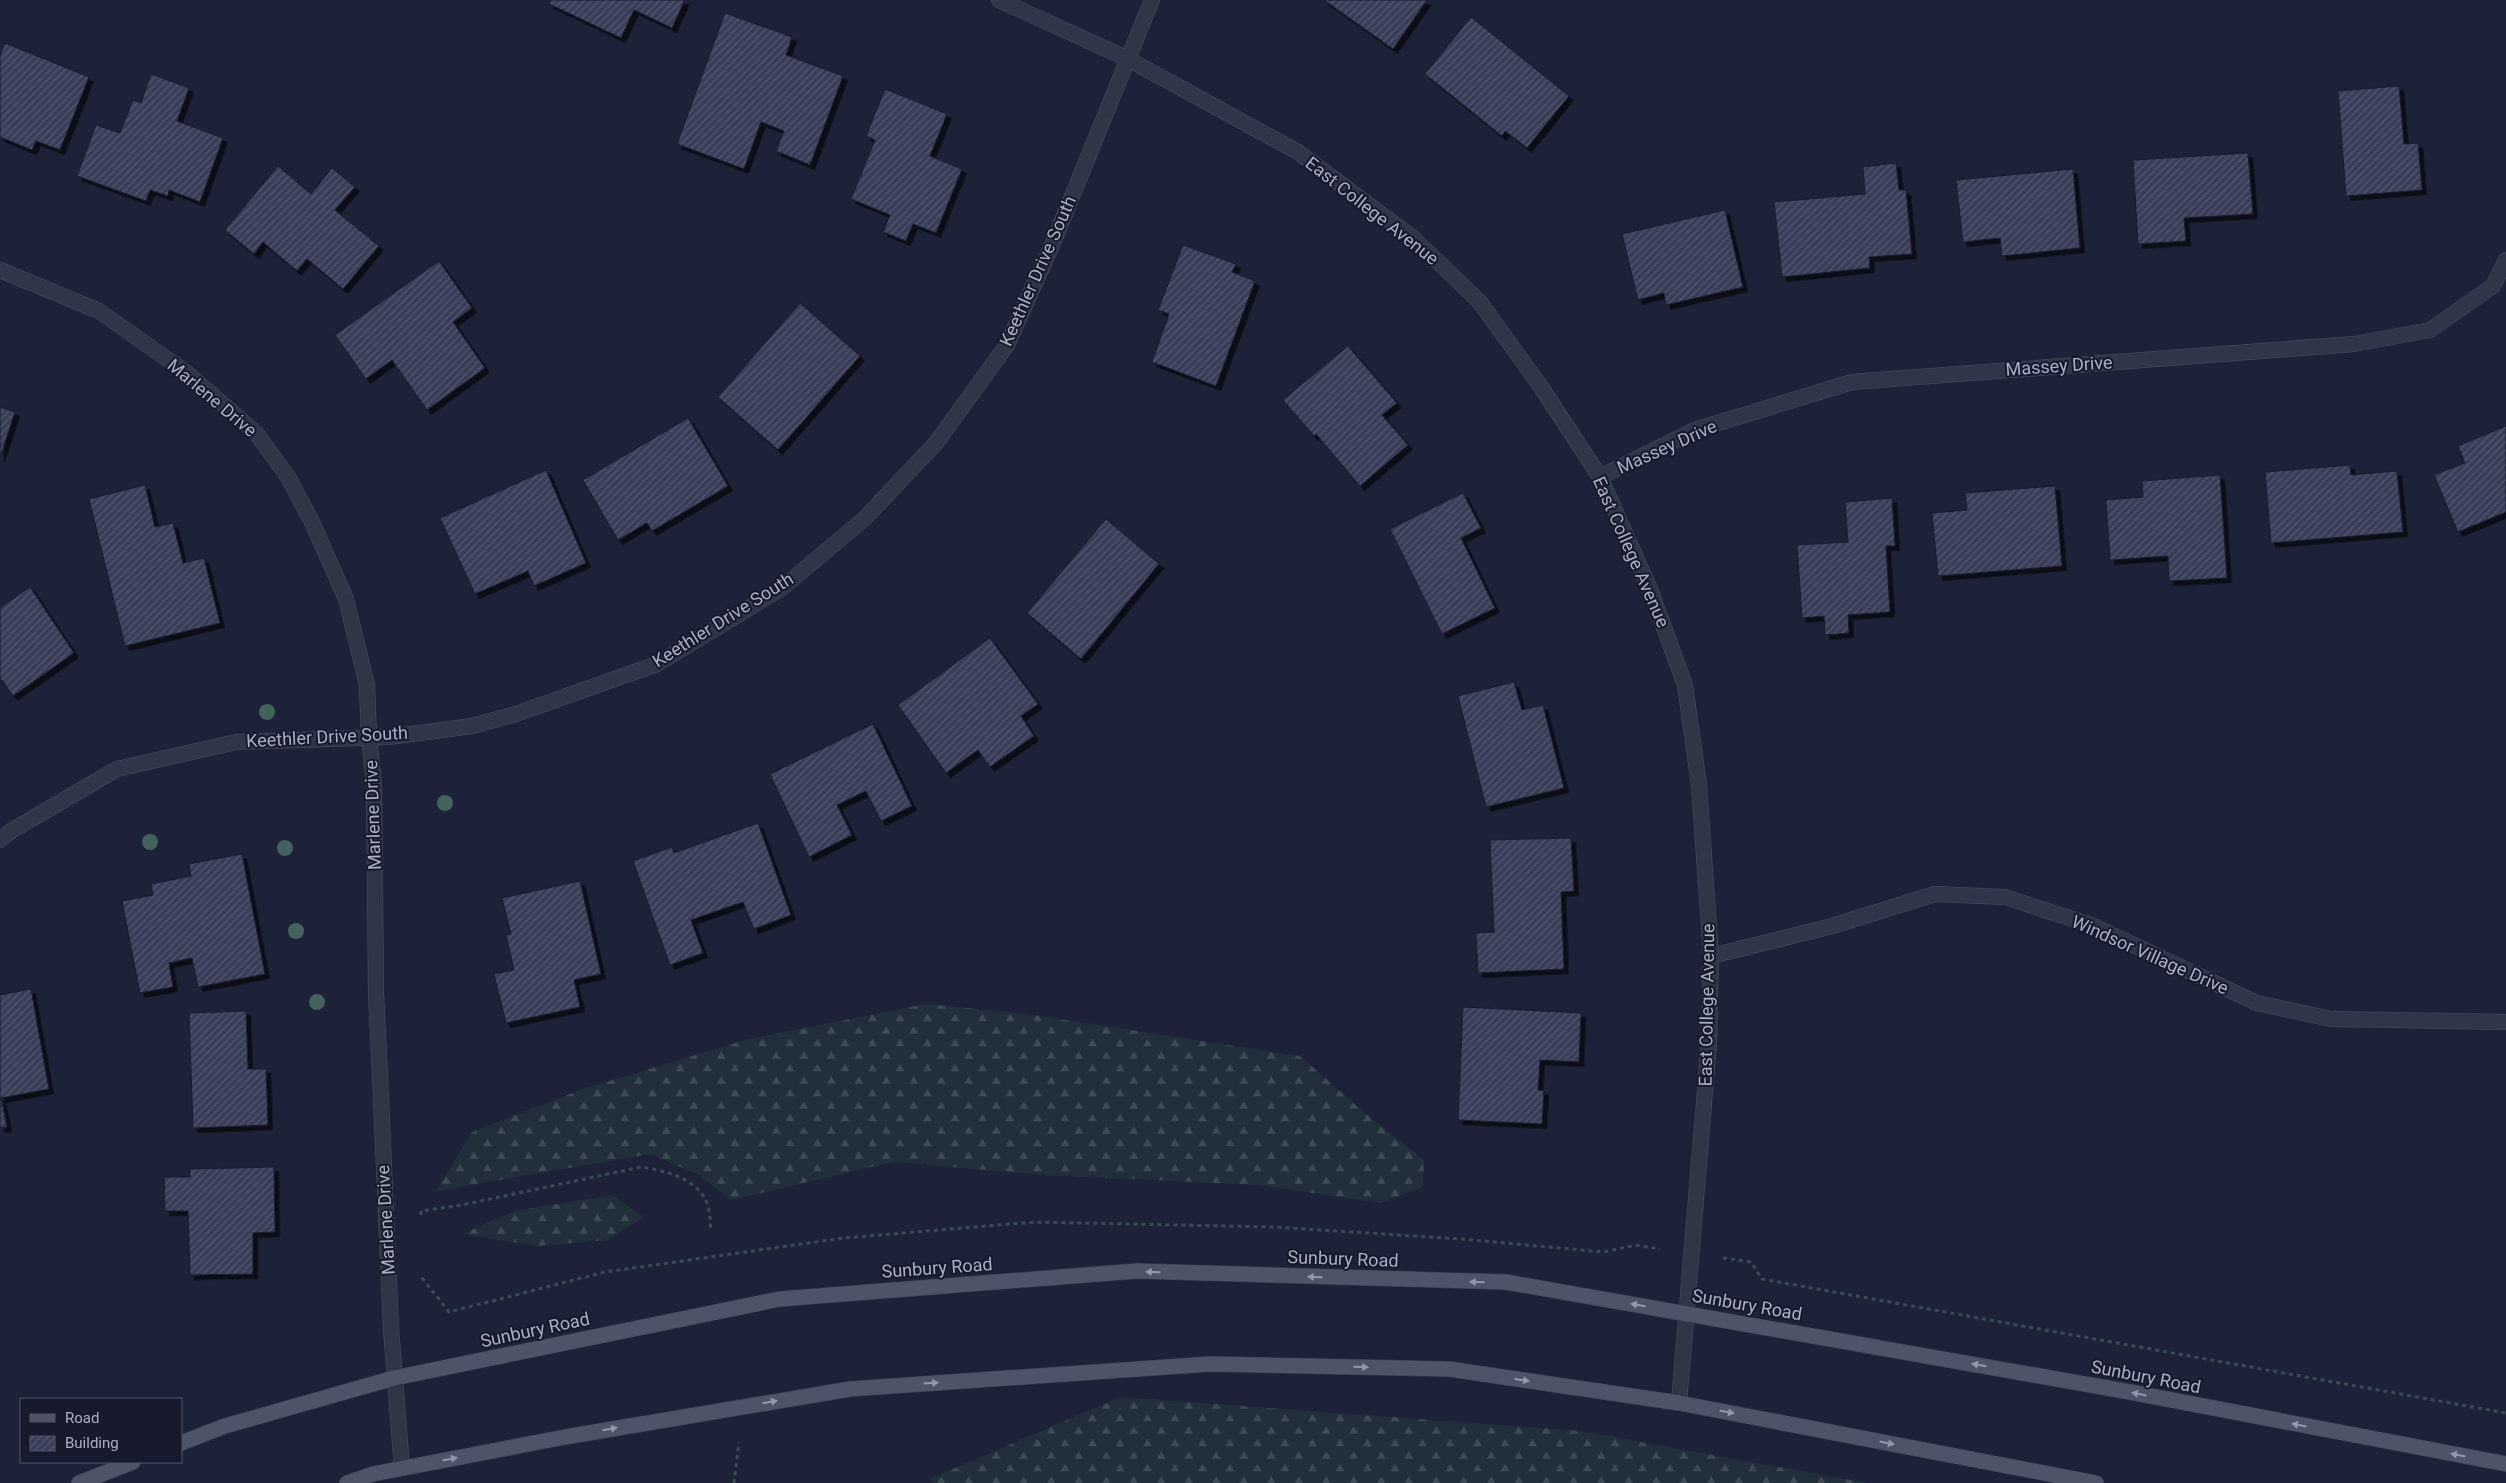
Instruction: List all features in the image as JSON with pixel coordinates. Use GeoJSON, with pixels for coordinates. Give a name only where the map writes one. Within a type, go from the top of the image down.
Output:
{"type":"FeatureCollection","features":[{"type":"Feature","properties":{"kind":"main road","name":"Sunbury Road"},"geometry":{"type":"LineString","coordinates":[[182,1443],[225,1426],[394,1378],[780,1299],[1137,1271],[1506,1282],[2140,1394],[2506,1464]]}},
{"type":"Feature","properties":{"kind":"main road"},"geometry":{"type":"LineString","coordinates":[[347,1483],[373,1474],[565,1437],[850,1389],[1210,1364],[1450,1369],[1679,1403],[2096,1483]]}},
{"type":"Feature","properties":{"kind":"main road"},"geometry":{"type":"LineString","coordinates":[[79,1483],[130,1463]]}},
{"type":"Feature","properties":{"kind":"street","name":"East College Avenue"},"geometry":{"type":"LineString","coordinates":[[999,0],[1128,59],[1298,152],[1413,238],[1479,301],[1541,387],[1600,477],[1650,589],[1685,684],[1699,785],[1712,956],[1705,1106],[1679,1403]]}},
{"type":"Feature","properties":{"kind":"street","name":"Keethler Drive South"},"geometry":{"type":"LineString","coordinates":[[0,840],[10,831],[117,769],[236,742],[389,737],[480,724],[514,715],[657,664],[782,588],[864,519],[936,443],[1007,345],[1053,243],[1152,0]]}},
{"type":"Feature","properties":{"kind":"street","name":"Massey Drive"},"geometry":{"type":"LineString","coordinates":[[1600,477],[1695,430],[1852,382],[2354,344],[2430,330],[2493,286],[2506,260]]}},
{"type":"Feature","properties":{"kind":"street","name":"Marlene Drive"},"geometry":{"type":"LineString","coordinates":[[0,270],[99,312],[187,373],[256,433],[288,477],[312,522],[346,599],[367,685],[369,738],[374,784],[376,993],[394,1378],[402,1468]]}},
{"type":"Feature","properties":{"kind":"street","name":"Windsor Village Drive"},"geometry":{"type":"LineString","coordinates":[[1712,956],[1832,926],[1935,894],[2005,897],[2091,925],[2257,1003],[2331,1019],[2506,1022]]}},
{"type":"Feature","properties":{"kind":"path"},"geometry":{"type":"LineString","coordinates":[[421,1220],[421,1211],[462,1205],[641,1168],[671,1171],[696,1188],[708,1205],[712,1230]]}},
{"type":"Feature","properties":{"kind":"path"},"geometry":{"type":"LineString","coordinates":[[1751,1262],[1762,1279],[2506,1413]]}},
{"type":"Feature","properties":{"kind":"path"},"geometry":{"type":"LineString","coordinates":[[420,1276],[449,1312]]}},
{"type":"Feature","properties":{"kind":"path"},"geometry":{"type":"LineString","coordinates":[[734,1483],[739,1442]]}},
{"type":"Feature","properties":{"kind":"green space"},"geometry":{"type":"Polygon","coordinates":[[[925,1004],[1027,1014],[1300,1056],[1366,1114],[1424,1160],[1423,1187],[1380,1203],[1259,1185],[1044,1175],[893,1162],[731,1200],[699,1175],[650,1154],[436,1191],[472,1132],[583,1089],[745,1040],[925,1004]]]}},
{"type":"Feature","properties":{"kind":"green space"},"geometry":{"type":"Polygon","coordinates":[[[612,1195],[644,1217],[608,1240],[537,1246],[462,1234],[514,1211],[612,1195]]]}},
{"type":"Feature","properties":{"kind":"green space"},"geometry":{"type":"Polygon","coordinates":[[[1121,1397],[1581,1431],[1867,1483],[934,1483],[930,1479],[1121,1397]]]}},
{"type":"Feature","properties":{"kind":"building"},"geometry":{"type":"Polygon","coordinates":[[[551,0],[685,0],[672,28],[634,10],[621,38],[549,4],[551,0]]]}},
{"type":"Feature","properties":{"kind":"building"},"geometry":{"type":"Polygon","coordinates":[[[1324,0],[1427,0],[1393,49],[1324,0]]]}},
{"type":"Feature","properties":{"kind":"building"},"geometry":{"type":"Polygon","coordinates":[[[725,13],[792,37],[786,55],[843,76],[810,165],[776,151],[784,131],[761,122],[744,169],[677,144],[725,13]]]}},
{"type":"Feature","properties":{"kind":"building"},"geometry":{"type":"Polygon","coordinates":[[[1471,17],[1569,96],[1527,148],[1505,131],[1502,136],[1425,74],[1471,17]]]}},
{"type":"Feature","properties":{"kind":"building"},"geometry":{"type":"Polygon","coordinates":[[[5,43],[89,77],[60,150],[36,141],[32,150],[0,137],[0,56],[5,43]]]}},
{"type":"Feature","properties":{"kind":"building"},"geometry":{"type":"Polygon","coordinates":[[[151,74],[189,88],[177,121],[223,138],[200,202],[169,190],[168,196],[150,190],[146,201],[77,176],[96,125],[120,133],[133,100],[141,103],[151,74]]]}},
{"type":"Feature","properties":{"kind":"building"},"geometry":{"type":"Polygon","coordinates":[[[2399,86],[2404,144],[2418,143],[2422,190],[2346,196],[2338,91],[2399,86]]]}},
{"type":"Feature","properties":{"kind":"building"},"geometry":{"type":"Polygon","coordinates":[[[885,89],[947,114],[930,156],[962,169],[936,233],[913,224],[906,241],[883,232],[890,215],[851,199],[875,140],[866,136],[885,89]]]}},
{"type":"Feature","properties":{"kind":"building"},"geometry":{"type":"Polygon","coordinates":[[[2248,153],[2253,214],[2184,218],[2186,241],[2138,244],[2133,160],[2248,153]]]}},
{"type":"Feature","properties":{"kind":"building"},"geometry":{"type":"Polygon","coordinates":[[[1896,163],[1899,190],[1906,190],[1912,254],[1869,257],[1870,268],[1782,277],[1774,202],[1865,194],[1863,167],[1896,163]]]}},
{"type":"Feature","properties":{"kind":"building"},"geometry":{"type":"Polygon","coordinates":[[[278,166],[311,194],[332,168],[355,187],[335,210],[379,246],[343,289],[307,259],[297,271],[263,242],[254,254],[225,230],[278,166]]]}},
{"type":"Feature","properties":{"kind":"building"},"geometry":{"type":"Polygon","coordinates":[[[2073,169],[2080,248],[2002,256],[2000,238],[1963,242],[1956,180],[2073,169]]]}},
{"type":"Feature","properties":{"kind":"building"},"geometry":{"type":"Polygon","coordinates":[[[1725,210],[1743,287],[1666,305],[1664,293],[1638,300],[1622,234],[1725,210]]]}},
{"type":"Feature","properties":{"kind":"building"},"geometry":{"type":"Polygon","coordinates":[[[1183,245],[1236,264],[1232,272],[1255,281],[1216,386],[1152,362],[1169,314],[1158,310],[1183,245]]]}},
{"type":"Feature","properties":{"kind":"building"},"geometry":{"type":"Polygon","coordinates":[[[439,261],[472,308],[453,322],[485,368],[427,410],[392,360],[366,379],[335,335],[439,261]]]}},
{"type":"Feature","properties":{"kind":"building"},"geometry":{"type":"Polygon","coordinates":[[[800,303],[860,356],[778,450],[718,397],[800,303]]]}},
{"type":"Feature","properties":{"kind":"building"},"geometry":{"type":"Polygon","coordinates":[[[1348,346],[1397,403],[1382,415],[1408,445],[1360,486],[1316,434],[1314,436],[1283,400],[1348,346]]]}},
{"type":"Feature","properties":{"kind":"building"},"geometry":{"type":"Polygon","coordinates":[[[0,407],[15,412],[0,458],[0,407]]]}},
{"type":"Feature","properties":{"kind":"building"},"geometry":{"type":"Polygon","coordinates":[[[688,418],[728,486],[652,531],[647,523],[618,540],[583,480],[688,418]]]}},
{"type":"Feature","properties":{"kind":"building"},"geometry":{"type":"Polygon","coordinates":[[[2506,426],[2506,512],[2458,532],[2434,475],[2465,463],[2458,446],[2506,426]]]}},
{"type":"Feature","properties":{"kind":"building"},"geometry":{"type":"Polygon","coordinates":[[[2350,465],[2351,475],[2397,471],[2403,532],[2271,543],[2265,472],[2350,465]]]}},
{"type":"Feature","properties":{"kind":"building"},"geometry":{"type":"Polygon","coordinates":[[[546,470],[586,563],[534,586],[528,571],[475,594],[440,518],[546,470]]]}},
{"type":"Feature","properties":{"kind":"building"},"geometry":{"type":"Polygon","coordinates":[[[2220,475],[2227,578],[2169,581],[2168,556],[2110,560],[2106,500],[2143,497],[2142,481],[2220,475]]]}},
{"type":"Feature","properties":{"kind":"building"},"geometry":{"type":"Polygon","coordinates":[[[145,485],[155,527],[173,523],[183,563],[204,558],[220,623],[125,646],[89,499],[145,485]]]}},
{"type":"Feature","properties":{"kind":"building"},"geometry":{"type":"Polygon","coordinates":[[[2055,486],[2062,566],[1938,576],[1932,513],[1967,510],[1965,493],[2055,486]]]}},
{"type":"Feature","properties":{"kind":"building"},"geometry":{"type":"Polygon","coordinates":[[[1463,493],[1481,528],[1461,538],[1495,608],[1442,634],[1390,529],[1463,493]]]}},
{"type":"Feature","properties":{"kind":"building"},"geometry":{"type":"Polygon","coordinates":[[[1892,498],[1895,546],[1886,546],[1890,612],[1848,615],[1849,633],[1825,635],[1824,616],[1802,618],[1797,545],[1848,542],[1845,502],[1892,498]]]}},
{"type":"Feature","properties":{"kind":"building"},"geometry":{"type":"Polygon","coordinates":[[[1106,519],[1159,564],[1081,659],[1027,613],[1106,519]]]}},
{"type":"Feature","properties":{"kind":"building"},"geometry":{"type":"Polygon","coordinates":[[[30,587],[74,653],[13,696],[2,680],[0,681],[0,608],[30,587]]]}},
{"type":"Feature","properties":{"kind":"building"},"geometry":{"type":"Polygon","coordinates":[[[990,638],[1038,704],[1021,716],[1034,736],[990,767],[978,750],[946,773],[898,705],[990,638]]]}},
{"type":"Feature","properties":{"kind":"building"},"geometry":{"type":"Polygon","coordinates":[[[1514,682],[1522,710],[1543,705],[1564,788],[1486,807],[1458,696],[1514,682]]]}},
{"type":"Feature","properties":{"kind":"building"},"geometry":{"type":"Polygon","coordinates":[[[873,724],[912,806],[881,821],[866,791],[837,805],[852,835],[809,857],[770,774],[873,724]]]}},
{"type":"Feature","properties":{"kind":"building"},"geometry":{"type":"Polygon","coordinates":[[[758,823],[791,915],[754,929],[743,902],[691,920],[703,953],[670,965],[633,861],[672,847],[674,853],[758,823]]]}},
{"type":"Feature","properties":{"kind":"building"},"geometry":{"type":"Polygon","coordinates":[[[1571,838],[1574,891],[1561,892],[1564,969],[1478,973],[1476,933],[1494,932],[1490,840],[1571,838]]]}},
{"type":"Feature","properties":{"kind":"building"},"geometry":{"type":"Polygon","coordinates":[[[242,854],[265,974],[198,987],[192,958],[169,963],[173,987],[140,993],[122,901],[153,895],[151,884],[191,876],[189,864],[242,854]]]}},
{"type":"Feature","properties":{"kind":"building"},"geometry":{"type":"Polygon","coordinates":[[[580,881],[601,974],[574,980],[580,1007],[506,1023],[494,974],[514,970],[506,935],[511,934],[502,898],[580,881]]]}},
{"type":"Feature","properties":{"kind":"building"},"geometry":{"type":"Polygon","coordinates":[[[31,989],[49,1089],[1,1098],[7,1127],[0,1128],[0,995],[31,989]]]}},
{"type":"Feature","properties":{"kind":"building"},"geometry":{"type":"Polygon","coordinates":[[[1463,1007],[1581,1013],[1579,1062],[1540,1060],[1538,1090],[1544,1091],[1542,1124],[1458,1120],[1463,1007]]]}},
{"type":"Feature","properties":{"kind":"building"},"geometry":{"type":"Polygon","coordinates":[[[246,1011],[248,1069],[266,1069],[268,1125],[193,1128],[189,1013],[246,1011]]]}},
{"type":"Feature","properties":{"kind":"building"},"geometry":{"type":"Polygon","coordinates":[[[274,1167],[275,1232],[253,1233],[253,1274],[190,1275],[188,1211],[165,1211],[164,1177],[190,1177],[190,1169],[274,1167]]]}}]}
